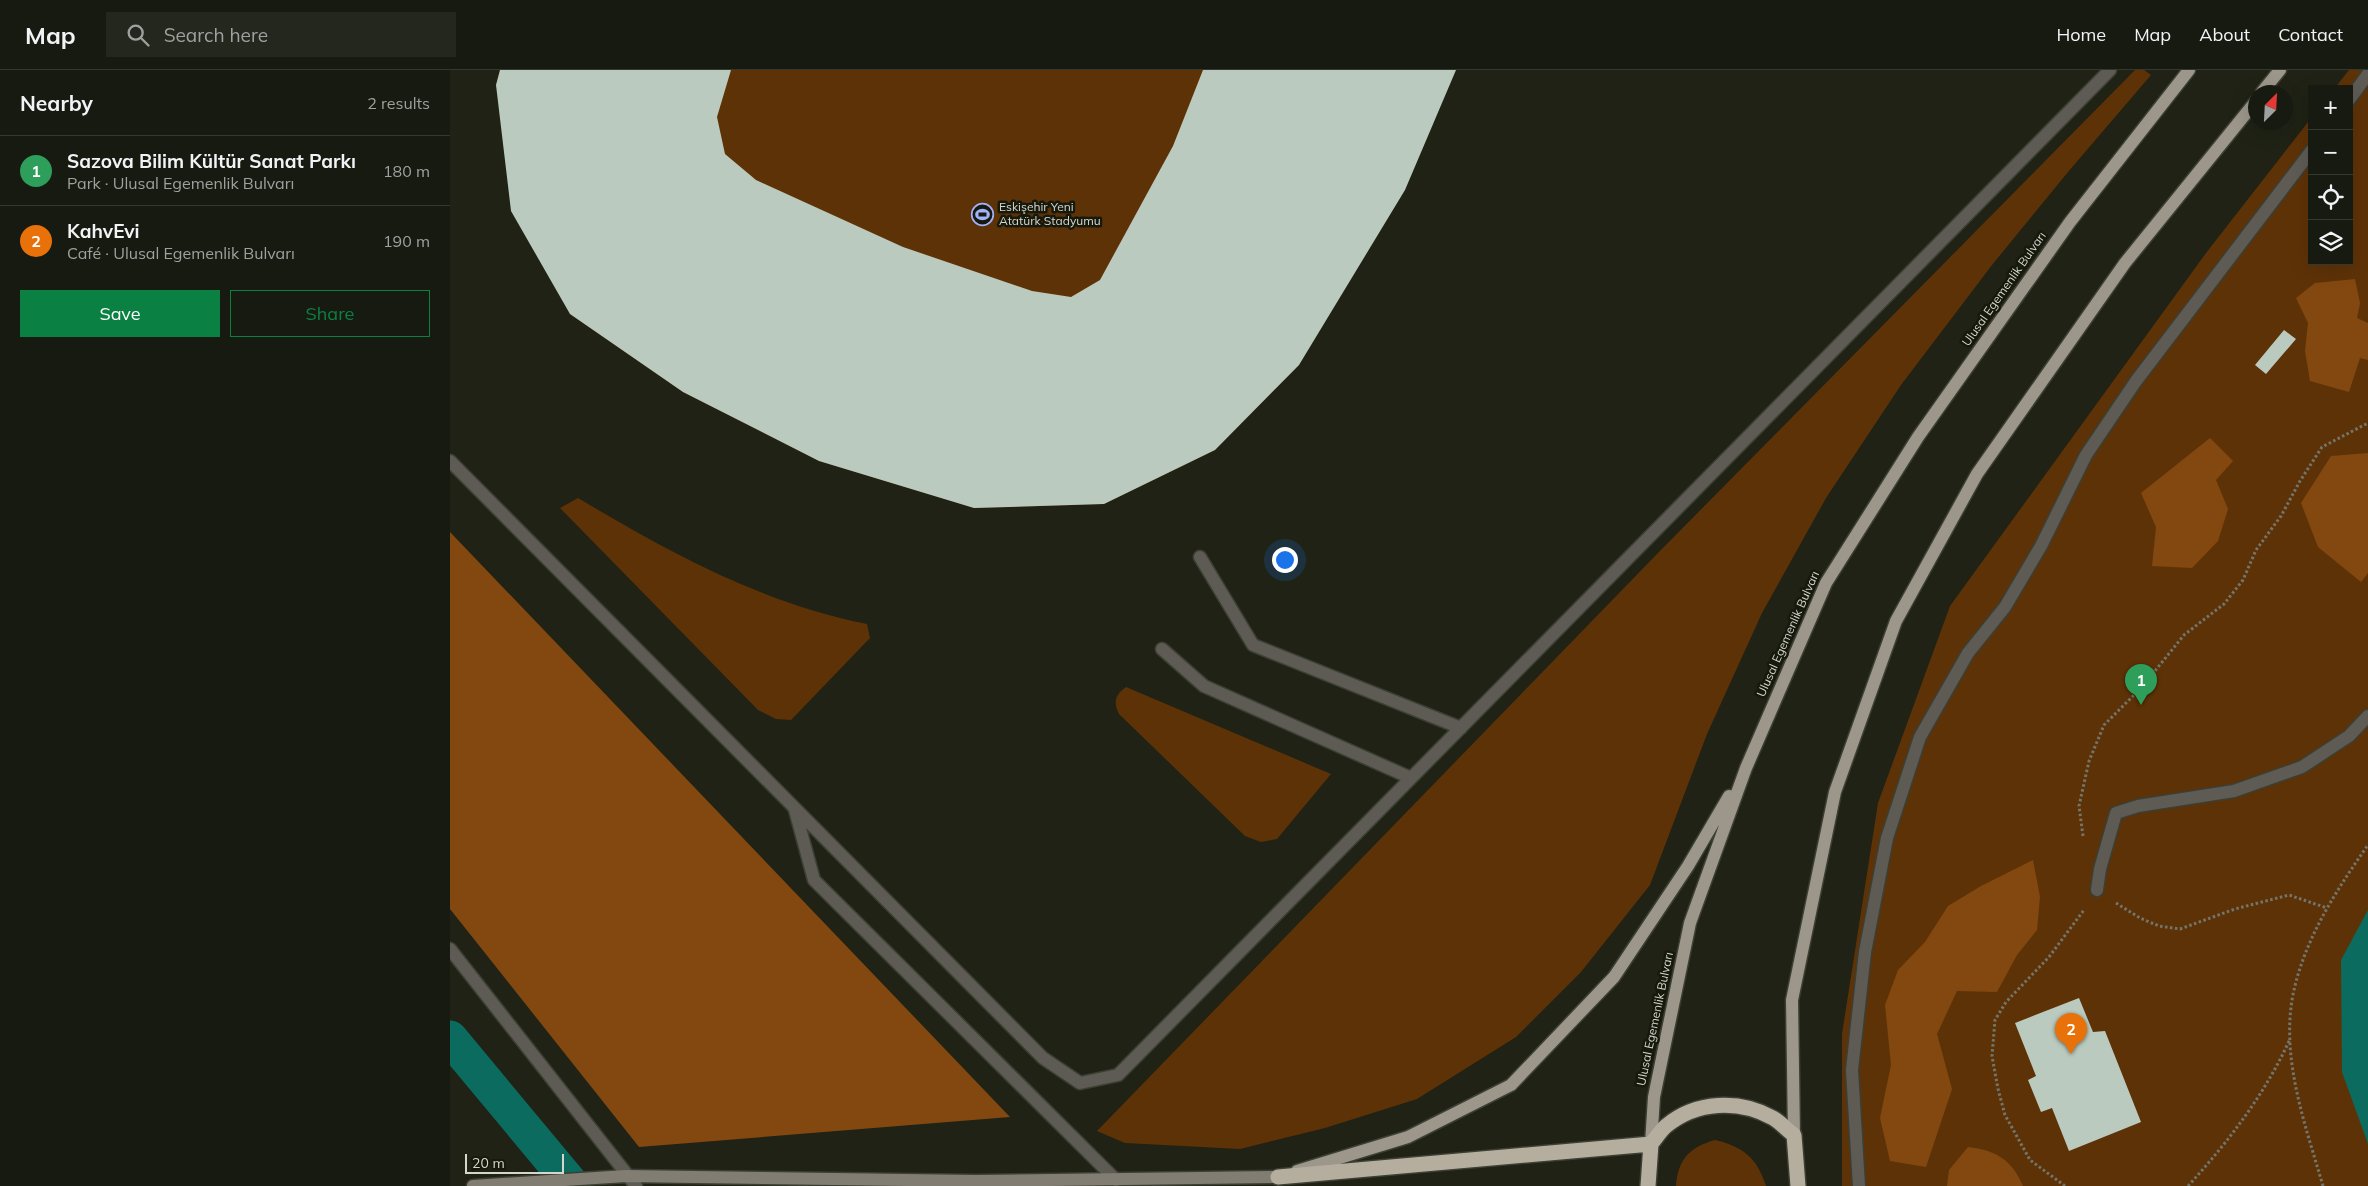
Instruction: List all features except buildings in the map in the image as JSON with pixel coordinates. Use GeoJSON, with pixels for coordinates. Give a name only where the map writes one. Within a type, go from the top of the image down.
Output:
{"type":"FeatureCollection","features":[{"type":"Feature","properties":{"kind":"highway"},"geometry":{"type":"LineString","coordinates":[[1278,1177],[1652,1144],[1666,1126],[1690,1111],[1718,1105],[1747,1107],[1774,1118],[1794,1135],[1798,1186]]}},
{"type":"Feature","properties":{"kind":"highway","name":"Ulusal Egemenlik Bulvarı"},"geometry":{"type":"LineString","coordinates":[[1648,1186],[1652,1144]]}},
{"type":"Feature","properties":{"kind":"main road","name":"Ulusal Egemenlik Bulvarı"},"geometry":{"type":"LineString","coordinates":[[1652,1144],[1654,1097],[1690,923],[1746,768],[1826,583],[1918,437],[2070,222],[2189,70]]}},
{"type":"Feature","properties":{"kind":"main road"},"geometry":{"type":"LineString","coordinates":[[2268,85],[2280,70]]}},
{"type":"Feature","properties":{"kind":"main road"},"geometry":{"type":"LineString","coordinates":[[1794,1135],[1792,1000],[1835,792],[1896,621],[1977,474],[2125,263],[2248,110]]}},
{"type":"Feature","properties":{"kind":"main road"},"geometry":{"type":"LineString","coordinates":[[1278,1177],[1408,1137],[1511,1085],[1614,977],[1688,866],[1746,768]]}},
{"type":"Feature","properties":{"kind":"street"},"geometry":{"type":"LineString","coordinates":[[450,462],[1043,1058],[1080,1083],[1118,1075],[2110,70]]}},
{"type":"Feature","properties":{"kind":"street"},"geometry":{"type":"LineString","coordinates":[[2353,95],[2368,74]]}},
{"type":"Feature","properties":{"kind":"street"},"geometry":{"type":"LineString","coordinates":[[1859,1186],[1852,1070],[1865,952],[1887,838],[1920,737],[1968,653],[2005,607],[2041,546],[2091,447],[2136,381],[2308,155]]}},
{"type":"Feature","properties":{"kind":"street"},"geometry":{"type":"LineString","coordinates":[[1200,558],[1253,645],[1461,728]]}},
{"type":"Feature","properties":{"kind":"street"},"geometry":{"type":"LineString","coordinates":[[1162,649],[1204,686],[1411,778]]}},
{"type":"Feature","properties":{"kind":"street"},"geometry":{"type":"LineString","coordinates":[[2097,890],[2100,869],[2116,813],[2138,806],[2234,791],[2302,766],[2349,736],[2368,716]]}},
{"type":"Feature","properties":{"kind":"street"},"geometry":{"type":"LineString","coordinates":[[795,808],[814,880],[1116,1180]]}},
{"type":"Feature","properties":{"kind":"street"},"geometry":{"type":"LineString","coordinates":[[450,949],[626,1176],[636,1186]]}},
{"type":"Feature","properties":{"kind":"street"},"geometry":{"type":"LineString","coordinates":[[474,1186],[626,1176],[976,1181],[1278,1177]]}},
{"type":"Feature","properties":{"kind":"path"},"geometry":{"type":"LineString","coordinates":[[2083,837],[2079,806],[2089,761],[2104,724],[2142,687],[2184,635],[2224,604],[2243,580],[2256,550],[2281,516],[2300,481],[2322,447],[2368,423]]}},
{"type":"Feature","properties":{"kind":"path"},"geometry":{"type":"LineString","coordinates":[[2324,1186],[2303,1118],[2294,1075],[2290,1038],[2292,1001],[2304,960],[2327,908],[2368,845]]}},
{"type":"Feature","properties":{"kind":"path"},"geometry":{"type":"LineString","coordinates":[[2065,1186],[2054,1180],[2030,1160],[2005,1115],[1992,1056],[1994,1020],[2006,1002],[2049,957],[2097,890],[2140,918],[2159,926],[2180,929],[2241,907],[2289,895],[2327,908]]}},
{"type":"Feature","properties":{"kind":"path"},"geometry":{"type":"LineString","coordinates":[[2188,1186],[2221,1148],[2260,1097],[2278,1066],[2290,1038]]}},
{"type":"Feature","properties":{"kind":"shaded area","name":"Eskişehir Yeni Atatürk Stadyumu"},"geometry":{"type":"Polygon","coordinates":[[[500,70],[1456,70],[1299,365],[1215,450],[1104,504],[974,508],[819,461],[683,392],[570,314],[496,85],[500,70]]]}},
{"type":"Feature","properties":{"kind":"shaded area"},"geometry":{"type":"Polygon","coordinates":[[[2135,70],[2144,70],[2151,75],[1992,265],[1901,385],[1826,498],[1762,613],[1707,734],[1650,885],[1581,972],[1516,1037],[1417,1099],[1325,1128],[1240,1149],[1125,1143],[1097,1131],[1656,555],[2135,70]]]}},
{"type":"Feature","properties":{"kind":"shaded area"},"geometry":{"type":"Polygon","coordinates":[[[2349,70],[2368,70],[2368,1186],[1842,1186],[1842,1034],[1878,803],[1950,606],[2206,253],[2308,122],[2308,265],[2353,265],[2353,85],[2337,85],[2349,70]]]}},
{"type":"Feature","properties":{"kind":"shaded area"},"geometry":{"type":"Polygon","coordinates":[[[2355,279],[2360,303],[2357,318],[2368,323],[2368,360],[2360,358],[2349,392],[2310,381],[2305,351],[2308,323],[2296,298],[2315,283],[2355,279]]]}},
{"type":"Feature","properties":{"kind":"shaded area"},"geometry":{"type":"Polygon","coordinates":[[[2210,438],[2233,461],[2216,480],[2228,509],[2218,541],[2192,568],[2152,566],[2156,527],[2141,493],[2210,438]]]}},
{"type":"Feature","properties":{"kind":"shaded area"},"geometry":{"type":"Polygon","coordinates":[[[2368,453],[2368,573],[2361,582],[2318,547],[2301,503],[2331,456],[2368,453]]]}},
{"type":"Feature","properties":{"kind":"shaded area"},"geometry":{"type":"Polygon","coordinates":[[[578,498],[681,556],[753,589],[828,615],[867,624],[870,638],[791,720],[776,719],[758,710],[560,508],[578,498]]]}},
{"type":"Feature","properties":{"kind":"shaded area"},"geometry":{"type":"Polygon","coordinates":[[[450,532],[1010,1117],[639,1147],[450,909],[450,532]]]}},
{"type":"Feature","properties":{"kind":"shaded area"},"geometry":{"type":"Polygon","coordinates":[[[1126,687],[1331,774],[1277,839],[1261,842],[1245,836],[1119,714],[1116,699],[1119,693],[1126,687]]]}},
{"type":"Feature","properties":{"kind":"shaded area"},"geometry":{"type":"Polygon","coordinates":[[[2033,860],[2040,897],[2037,930],[2017,955],[1997,992],[1957,991],[1937,1034],[1952,1089],[1926,1167],[1890,1161],[1880,1118],[1891,1065],[1885,1005],[1898,970],[1925,942],[1948,906],[1981,886],[2033,860]]]}},
{"type":"Feature","properties":{"kind":"shaded area"},"geometry":{"type":"Polygon","coordinates":[[[1715,1140],[1734,1146],[1748,1155],[1754,1161],[1766,1186],[1676,1186],[1679,1168],[1687,1156],[1699,1146],[1715,1140]]]}},
{"type":"Feature","properties":{"kind":"shaded area"},"geometry":{"type":"Polygon","coordinates":[[[1968,1147],[1978,1148],[2002,1158],[2014,1169],[2023,1186],[1947,1186],[1949,1170],[1968,1147]]]}},
{"type":"Feature","properties":{"kind":"water"},"geometry":{"type":"Polygon","coordinates":[[[2368,910],[2368,1144],[2342,1072],[2341,960],[2368,910]]]}},
{"type":"Feature","properties":{"kind":"waterway"},"geometry":{"type":"LineString","coordinates":[[450,1038],[573,1186]]}},
{"type":"Feature","properties":{"kind":"place","name":"Eskişehir Yeni Atatürk Stadyumu"},"geometry":{"type":"Point","coordinates":[983,214]}},
{"type":"Feature","properties":{"kind":"place","name":"Sazova Bilim Kültür Sanat Parkı"},"geometry":{"type":"Point","coordinates":[2141,705]}},
{"type":"Feature","properties":{"kind":"place","name":"KahvEvi"},"geometry":{"type":"Point","coordinates":[2071,1054]}}]}
